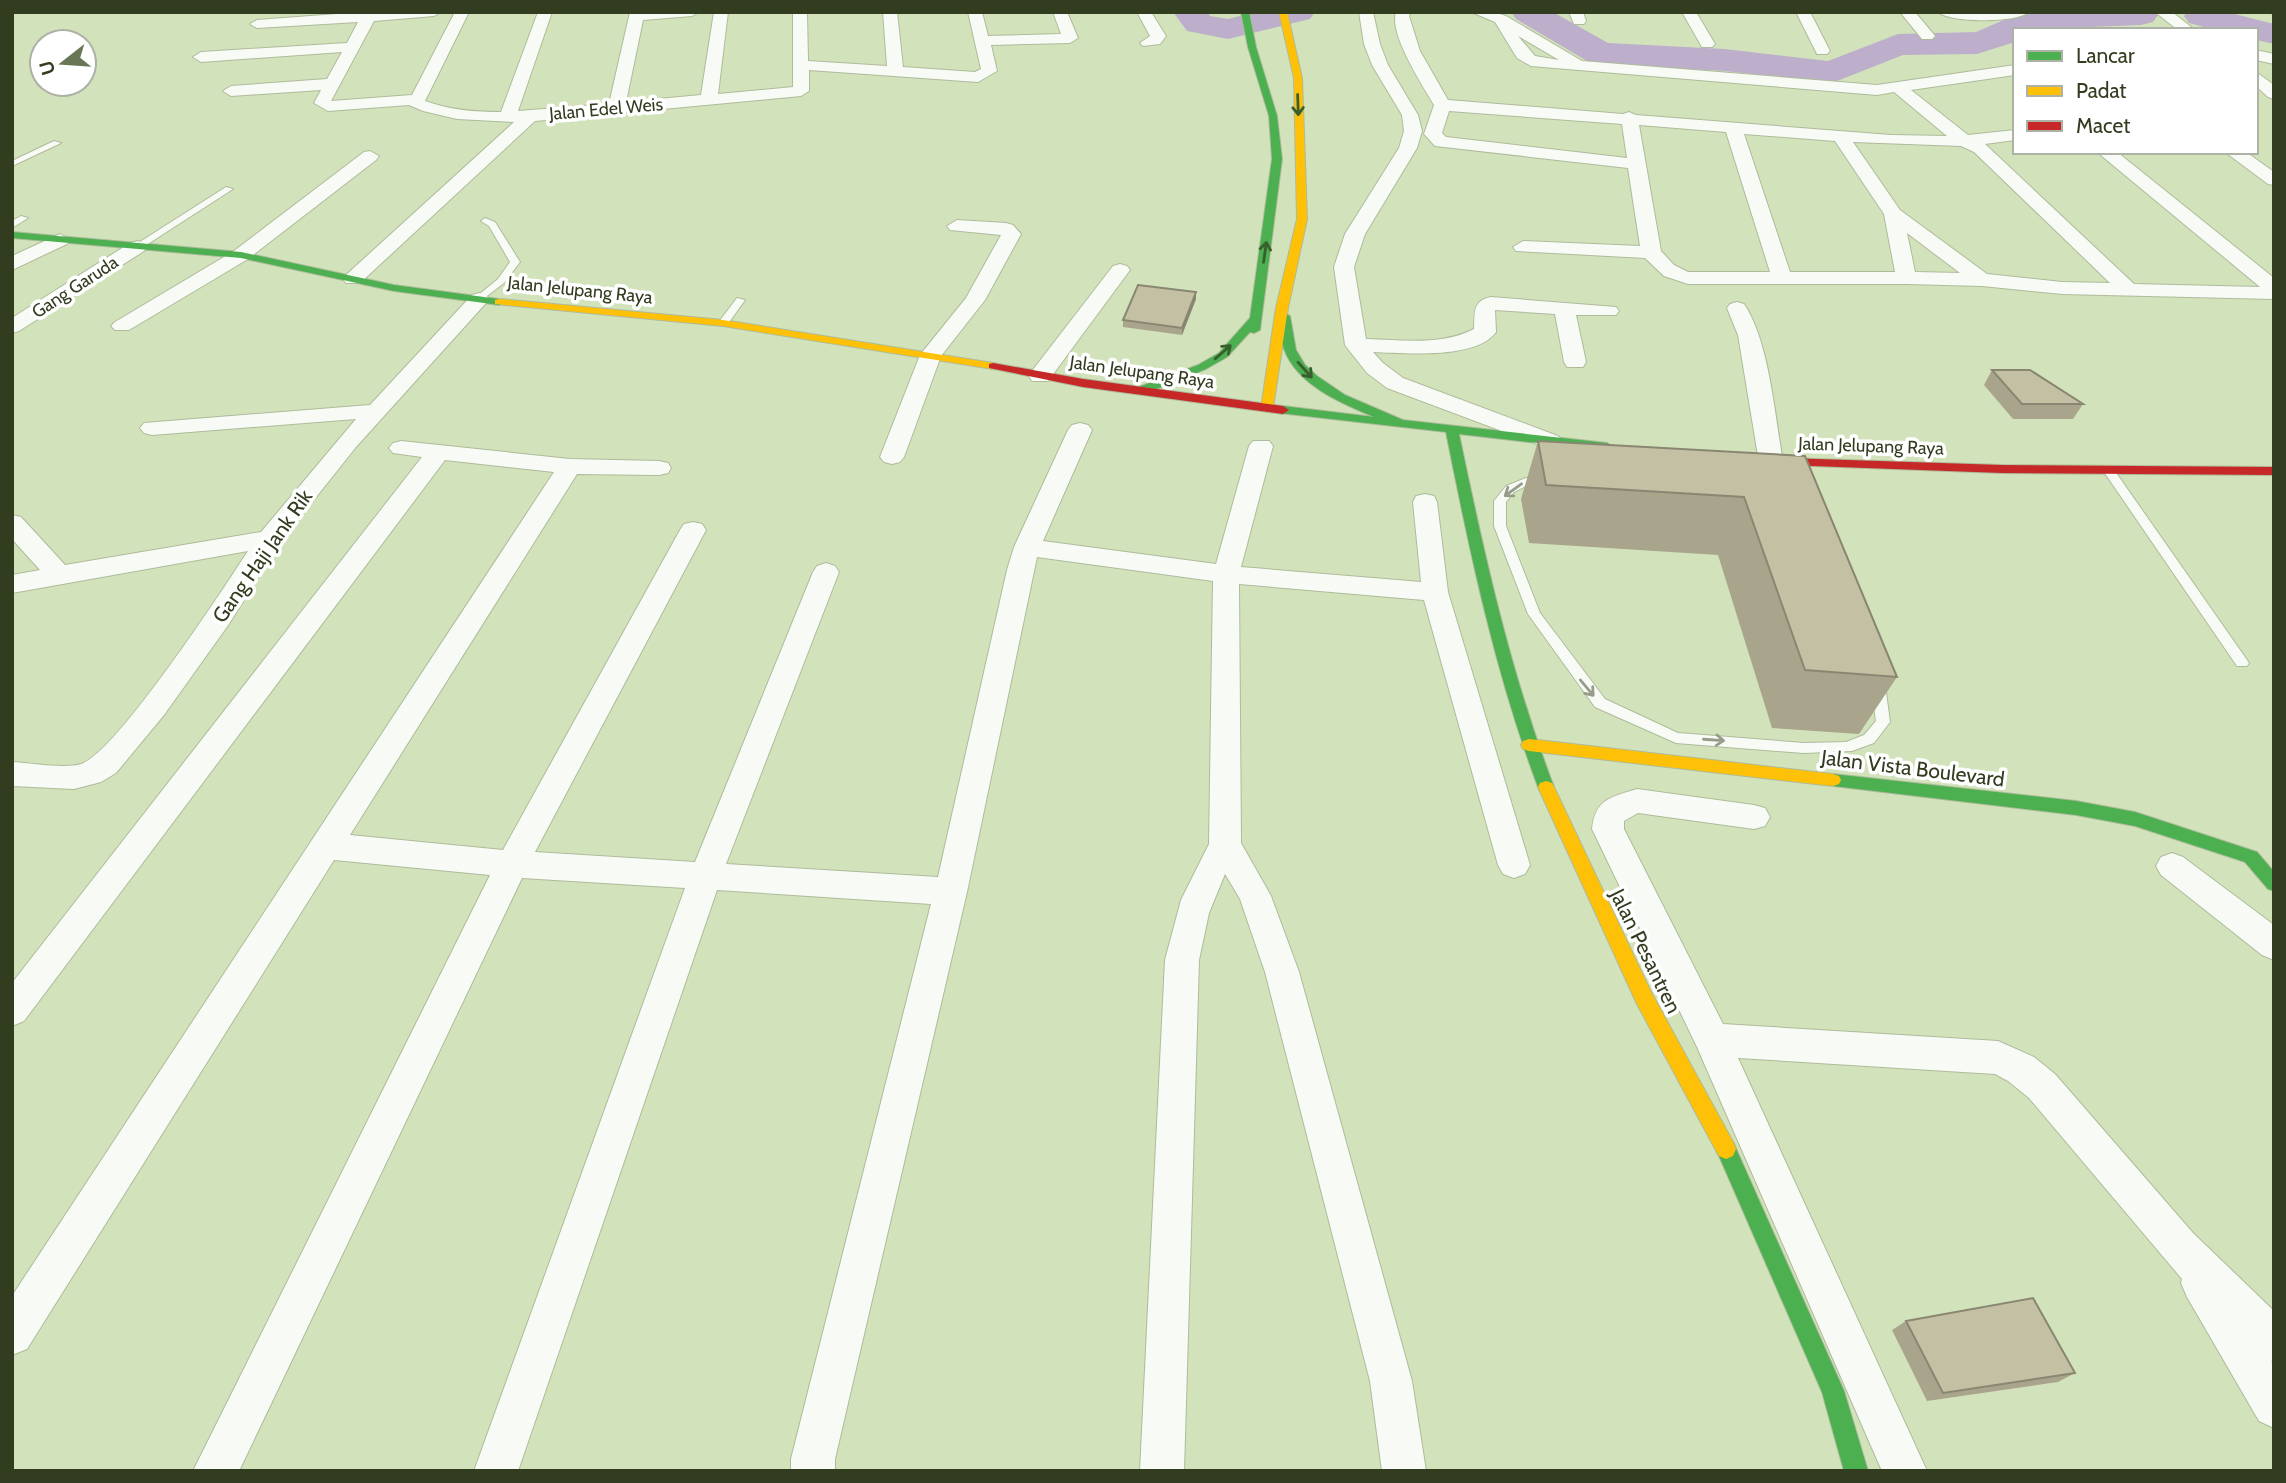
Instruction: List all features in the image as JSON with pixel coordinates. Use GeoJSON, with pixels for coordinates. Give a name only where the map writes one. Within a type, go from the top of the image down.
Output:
{"type":"FeatureCollection","features":[{"type":"Feature","properties":{"kind":"main road"},"geometry":{"type":"LineString","coordinates":[[1245,12],[1252,47],[1273,116],[1278,159],[1253,344]]}},
{"type":"Feature","properties":{"kind":"main road"},"geometry":{"type":"LineString","coordinates":[[1267,408],[1282,307],[1302,219],[1298,78],[1283,12]]}},
{"type":"Feature","properties":{"kind":"main road","name":"Jalan Jelupang Raya"},"geometry":{"type":"LineString","coordinates":[[12,235],[241,255],[353,279],[479,299],[723,323],[1140,391],[1248,400],[1267,408],[1619,448]]}},
{"type":"Feature","properties":{"kind":"main road"},"geometry":{"type":"LineString","coordinates":[[1282,307],[1292,354],[1311,377],[1348,400],[1402,424]]}},
{"type":"Feature","properties":{"kind":"main road"},"geometry":{"type":"LineString","coordinates":[[1140,391],[1202,367],[1223,355],[1255,319]]}},
{"type":"Feature","properties":{"kind":"main road","name":"Jalan Pesantren"},"geometry":{"type":"LineString","coordinates":[[1452,430],[1484,592],[1530,745],[1560,822],[1644,998],[1735,1166],[1833,1391],[1856,1471]]}},
{"type":"Feature","properties":{"kind":"main road","name":"Jalan Jelupang Raya"},"geometry":{"type":"LineString","coordinates":[[1742,459],[1783,465],[2274,471]]}},
{"type":"Feature","properties":{"kind":"main road","name":"Jalan Vista Boulevard"},"geometry":{"type":"LineString","coordinates":[[1530,745],[2076,808],[2135,818],[2262,861],[2274,884]]}},
{"type":"Feature","properties":{"kind":"street"},"geometry":{"type":"LineString","coordinates":[[257,24],[370,14],[434,12]]}},
{"type":"Feature","properties":{"kind":"street"},"geometry":{"type":"LineString","coordinates":[[462,12],[416,103],[445,112],[530,116]]}},
{"type":"Feature","properties":{"kind":"street"},"geometry":{"type":"LineString","coordinates":[[508,117],[545,12]]}},
{"type":"Feature","properties":{"kind":"street"},"geometry":{"type":"LineString","coordinates":[[616,108],[637,14],[692,12]]}},
{"type":"Feature","properties":{"kind":"street"},"geometry":{"type":"LineString","coordinates":[[709,99],[721,12]]}},
{"type":"Feature","properties":{"kind":"street","name":"Jalan Edel Weis"},"geometry":{"type":"LineString","coordinates":[[353,279],[530,116],[798,92],[802,88],[800,12]]}},
{"type":"Feature","properties":{"kind":"street"},"geometry":{"type":"LineString","coordinates":[[890,12],[896,73]]}},
{"type":"Feature","properties":{"kind":"street"},"geometry":{"type":"LineString","coordinates":[[800,65],[896,73],[978,77],[985,75],[989,71],[975,12]]}},
{"type":"Feature","properties":{"kind":"street"},"geometry":{"type":"LineString","coordinates":[[983,41],[1070,38],[1060,12]]}},
{"type":"Feature","properties":{"kind":"street"},"geometry":{"type":"LineString","coordinates":[[1144,12],[1158,36],[1155,41],[1148,43]]}},
{"type":"Feature","properties":{"kind":"street"},"geometry":{"type":"LineString","coordinates":[[1366,12],[1372,44],[1380,65],[1409,115],[1413,131],[1408,148],[1355,234],[1344,267],[1356,345],[1375,368],[1395,383],[1550,441]]}},
{"type":"Feature","properties":{"kind":"street"},"geometry":{"type":"LineString","coordinates":[[1404,12],[1401,15],[1405,35],[1413,56],[1442,104],[1433,134],[1441,142],[1637,164]]}},
{"type":"Feature","properties":{"kind":"street"},"geometry":{"type":"LineString","coordinates":[[1478,12],[1501,19],[1578,65]]}},
{"type":"Feature","properties":{"kind":"street"},"geometry":{"type":"LineString","coordinates":[[1689,12],[1707,44]]}},
{"type":"Feature","properties":{"kind":"street"},"geometry":{"type":"LineString","coordinates":[[1803,12],[1822,51]]}},
{"type":"Feature","properties":{"kind":"street"},"geometry":{"type":"LineString","coordinates":[[1907,12],[1927,36]]}},
{"type":"Feature","properties":{"kind":"street"},"geometry":{"type":"LineString","coordinates":[[1945,12],[1984,16],[2022,12]]}},
{"type":"Feature","properties":{"kind":"street"},"geometry":{"type":"LineString","coordinates":[[2162,12],[2185,27]]}},
{"type":"Feature","properties":{"kind":"street"},"geometry":{"type":"LineString","coordinates":[[370,14],[322,103],[328,106],[418,99]]}},
{"type":"Feature","properties":{"kind":"street"},"geometry":{"type":"LineString","coordinates":[[1501,19],[1529,62],[1542,65],[1578,65],[1877,90],[1909,88],[2013,71]]}},
{"type":"Feature","properties":{"kind":"street"},"geometry":{"type":"LineString","coordinates":[[201,57],[352,47]]}},
{"type":"Feature","properties":{"kind":"street"},"geometry":{"type":"LineString","coordinates":[[231,91],[331,84]]}},
{"type":"Feature","properties":{"kind":"street"},"geometry":{"type":"LineString","coordinates":[[1909,88],[1976,143],[2130,290]]}},
{"type":"Feature","properties":{"kind":"street"},"geometry":{"type":"LineString","coordinates":[[1442,104],[1891,140],[1976,143],[2013,135]]}},
{"type":"Feature","properties":{"kind":"street"},"geometry":{"type":"LineString","coordinates":[[1629,117],[1651,253],[1662,267],[1674,275],[1688,278],[1982,280],[2062,288],[2274,293]]}},
{"type":"Feature","properties":{"kind":"street"},"geometry":{"type":"LineString","coordinates":[[1733,126],[1782,279]]}},
{"type":"Feature","properties":{"kind":"street"},"geometry":{"type":"LineString","coordinates":[[1839,134],[1892,214],[1982,280]]}},
{"type":"Feature","properties":{"kind":"street"},"geometry":{"type":"LineString","coordinates":[[2108,154],[2274,288]]}},
{"type":"Feature","properties":{"kind":"street"},"geometry":{"type":"LineString","coordinates":[[2237,154],[2274,180]]}},
{"type":"Feature","properties":{"kind":"street"},"geometry":{"type":"LineString","coordinates":[[122,326],[241,255],[370,156]]}},
{"type":"Feature","properties":{"kind":"street"},"geometry":{"type":"LineString","coordinates":[[1892,214],[1906,278]]}},
{"type":"Feature","properties":{"kind":"street"},"geometry":{"type":"LineString","coordinates":[[892,457],[931,355],[975,299],[1011,234],[1006,229],[957,226]]}},
{"type":"Feature","properties":{"kind":"street"},"geometry":{"type":"LineString","coordinates":[[12,264],[60,240]]}},
{"type":"Feature","properties":{"kind":"street","name":"Gang Garuda"},"geometry":{"type":"LineString","coordinates":[[12,327],[137,247]]}},
{"type":"Feature","properties":{"kind":"street"},"geometry":{"type":"LineString","coordinates":[[1523,247],[1651,253]]}},
{"type":"Feature","properties":{"kind":"street"},"geometry":{"type":"LineString","coordinates":[[1040,376],[1120,270]]}},
{"type":"Feature","properties":{"kind":"street","name":"Gang Haji Jank Rik"},"geometry":{"type":"LineString","coordinates":[[12,774],[74,777],[90,774],[105,765],[154,708],[219,617],[269,540],[377,411],[479,299]]}},
{"type":"Feature","properties":{"kind":"street"},"geometry":{"type":"LineString","coordinates":[[1356,345],[1437,346],[1464,343],[1485,332],[1485,306],[1491,303],[1609,311]]}},
{"type":"Feature","properties":{"kind":"street"},"geometry":{"type":"LineString","coordinates":[[1564,308],[1575,362]]}},
{"type":"Feature","properties":{"kind":"street"},"geometry":{"type":"LineString","coordinates":[[1737,308],[1749,335],[1783,465]]}},
{"type":"Feature","properties":{"kind":"street"},"geometry":{"type":"LineString","coordinates":[[152,428],[377,411]]}},
{"type":"Feature","properties":{"kind":"street"},"geometry":{"type":"LineString","coordinates":[[811,1467],[951,892],[1010,612],[1027,547],[1080,430]]}},
{"type":"Feature","properties":{"kind":"street"},"geometry":{"type":"LineString","coordinates":[[1261,446],[1226,574],[1223,811],[1226,845],[1255,896],[1286,985],[1391,1381],[1404,1471]]}},
{"type":"Feature","properties":{"kind":"street"},"geometry":{"type":"LineString","coordinates":[[401,448],[570,466],[659,468]]}},
{"type":"Feature","properties":{"kind":"street"},"geometry":{"type":"LineString","coordinates":[[12,1010],[438,453]]}},
{"type":"Feature","properties":{"kind":"street"},"geometry":{"type":"LineString","coordinates":[[12,1334],[570,466]]}},
{"type":"Feature","properties":{"kind":"street"},"geometry":{"type":"LineString","coordinates":[[1425,502],[1436,592],[1514,865]]}},
{"type":"Feature","properties":{"kind":"street"},"geometry":{"type":"LineString","coordinates":[[12,523],[58,574]]}},
{"type":"Feature","properties":{"kind":"street"},"geometry":{"type":"LineString","coordinates":[[215,1471],[512,864],[693,530]]}},
{"type":"Feature","properties":{"kind":"street"},"geometry":{"type":"LineString","coordinates":[[13,587],[58,574],[269,540]]}},
{"type":"Feature","properties":{"kind":"street"},"geometry":{"type":"LineString","coordinates":[[1027,547],[1226,574],[1436,592]]}},
{"type":"Feature","properties":{"kind":"street"},"geometry":{"type":"LineString","coordinates":[[496,1471],[705,877],[827,572]]}},
{"type":"Feature","properties":{"kind":"street"},"geometry":{"type":"LineString","coordinates":[[1754,817],[1637,801],[1620,807],[1609,816],[1608,829],[1712,1040],[1905,1471]]}},
{"type":"Feature","properties":{"kind":"street"},"geometry":{"type":"LineString","coordinates":[[1162,1471],[1182,960],[1189,920],[1204,882],[1226,845]]}},
{"type":"Feature","properties":{"kind":"street"},"geometry":{"type":"LineString","coordinates":[[326,846],[512,864],[951,892]]}},
{"type":"Feature","properties":{"kind":"street"},"geometry":{"type":"LineString","coordinates":[[2172,866],[2274,945]]}},
{"type":"Feature","properties":{"kind":"street"},"geometry":{"type":"LineString","coordinates":[[1712,1040],[1998,1058],[2021,1069],[2042,1086],[2179,1247],[2274,1341]]}},
{"type":"Feature","properties":{"kind":"street"},"geometry":{"type":"LineString","coordinates":[[2179,1247],[2274,1406]]}},
{"type":"Feature","properties":{"kind":"lane"},"geometry":{"type":"LineString","coordinates":[[12,164],[57,143]]}},
{"type":"Feature","properties":{"kind":"lane"},"geometry":{"type":"LineString","coordinates":[[137,247],[229,189]]}},
{"type":"Feature","properties":{"kind":"lane"},"geometry":{"type":"LineString","coordinates":[[12,225],[24,218]]}},
{"type":"Feature","properties":{"kind":"lane"},"geometry":{"type":"LineString","coordinates":[[479,299],[501,281],[515,262],[492,224],[485,221]]}},
{"type":"Feature","properties":{"kind":"lane"},"geometry":{"type":"LineString","coordinates":[[723,323],[740,300]]}},
{"type":"Feature","properties":{"kind":"lane"},"geometry":{"type":"LineString","coordinates":[[2108,469],[2242,663]]}},
{"type":"Feature","properties":{"kind":"lane"},"geometry":{"type":"LineString","coordinates":[[1563,482],[1526,482],[1510,489],[1500,501],[1500,526],[1534,614],[1600,703],[1676,738],[1804,748],[1847,747],[1869,739],[1882,722],[1877,680],[1872,668]]}},
{"type":"Feature","properties":{"kind":"building"},"geometry":{"type":"Polygon","coordinates":[[[1138,285],[1196,292],[1182,328],[1123,320],[1138,285]]]}},
{"type":"Feature","properties":{"kind":"building"},"geometry":{"type":"Polygon","coordinates":[[[1992,370],[2030,370],[2083,404],[2022,404],[1992,370]]]}},
{"type":"Feature","properties":{"kind":"building"},"geometry":{"type":"Polygon","coordinates":[[[1538,441],[1805,456],[1897,677],[1805,670],[1744,497],[1546,485],[1538,441]]]}},
{"type":"Feature","properties":{"kind":"building"},"geometry":{"type":"Polygon","coordinates":[[[2033,1298],[2075,1373],[1943,1393],[1906,1321],[2033,1298]]]}},
{"type":"Feature","properties":{"kind":"waterway"},"geometry":{"type":"LineString","coordinates":[[1190,12],[1199,24],[1228,29],[1298,12]]}},
{"type":"Feature","properties":{"kind":"waterway"},"geometry":{"type":"LineString","coordinates":[[1528,12],[1600,53],[1725,60],[1832,72],[1898,45],[1977,43],[1996,38],[2013,28]]}},
{"type":"Feature","properties":{"kind":"waterway"},"geometry":{"type":"LineString","coordinates":[[2014,28],[2024,22],[2089,15],[2141,15]]}},
{"type":"Feature","properties":{"kind":"waterway"},"geometry":{"type":"LineString","coordinates":[[2201,16],[2250,28]]}},
{"type":"Feature","properties":{"kind":"waterway"},"geometry":{"type":"LineString","coordinates":[[2258,30],[2274,34]]}},
{"type":"Feature","properties":{"kind":"traffic: fast"},"geometry":{"type":"LineString","coordinates":[[1245,12],[1252,47],[1273,116],[1277,159],[1254,330]]}},
{"type":"Feature","properties":{"kind":"traffic: fast"},"geometry":{"type":"LineString","coordinates":[[12,235],[241,255],[394,288],[499,302]]}},
{"type":"Feature","properties":{"kind":"traffic: fast"},"geometry":{"type":"LineString","coordinates":[[1284,316],[1290,350],[1312,379],[1356,405],[1402,424]]}},
{"type":"Feature","properties":{"kind":"traffic: fast"},"geometry":{"type":"LineString","coordinates":[[1140,391],[1202,367],[1223,355],[1255,319]]}},
{"type":"Feature","properties":{"kind":"traffic: fast"},"geometry":{"type":"LineString","coordinates":[[1283,410],[1607,447]]}},
{"type":"Feature","properties":{"kind":"traffic: fast"},"geometry":{"type":"LineString","coordinates":[[1452,430],[1480,566],[1502,655],[1546,787]]}},
{"type":"Feature","properties":{"kind":"traffic: fast"},"geometry":{"type":"LineString","coordinates":[[1833,780],[2076,808],[2135,819],[2251,857],[2274,884]]}},
{"type":"Feature","properties":{"kind":"traffic: fast"},"geometry":{"type":"LineString","coordinates":[[1726,1149],[1833,1391],[1856,1471]]}},
{"type":"Feature","properties":{"kind":"traffic: slow"},"geometry":{"type":"LineString","coordinates":[[1267,408],[1282,308],[1302,219],[1298,78],[1283,12]]}},
{"type":"Feature","properties":{"kind":"traffic: slow"},"geometry":{"type":"LineString","coordinates":[[499,302],[723,323],[993,366]]}},
{"type":"Feature","properties":{"kind":"traffic: slow"},"geometry":{"type":"LineString","coordinates":[[1529,745],[1833,780]]}},
{"type":"Feature","properties":{"kind":"traffic: slow"},"geometry":{"type":"LineString","coordinates":[[1546,787],[1644,998],[1726,1149]]}},
{"type":"Feature","properties":{"kind":"traffic: jam"},"geometry":{"type":"LineString","coordinates":[[993,366],[1083,383],[1283,410]]}},
{"type":"Feature","properties":{"kind":"traffic: jam"},"geometry":{"type":"LineString","coordinates":[[1758,461],[2002,469],[2274,471]]}}]}
